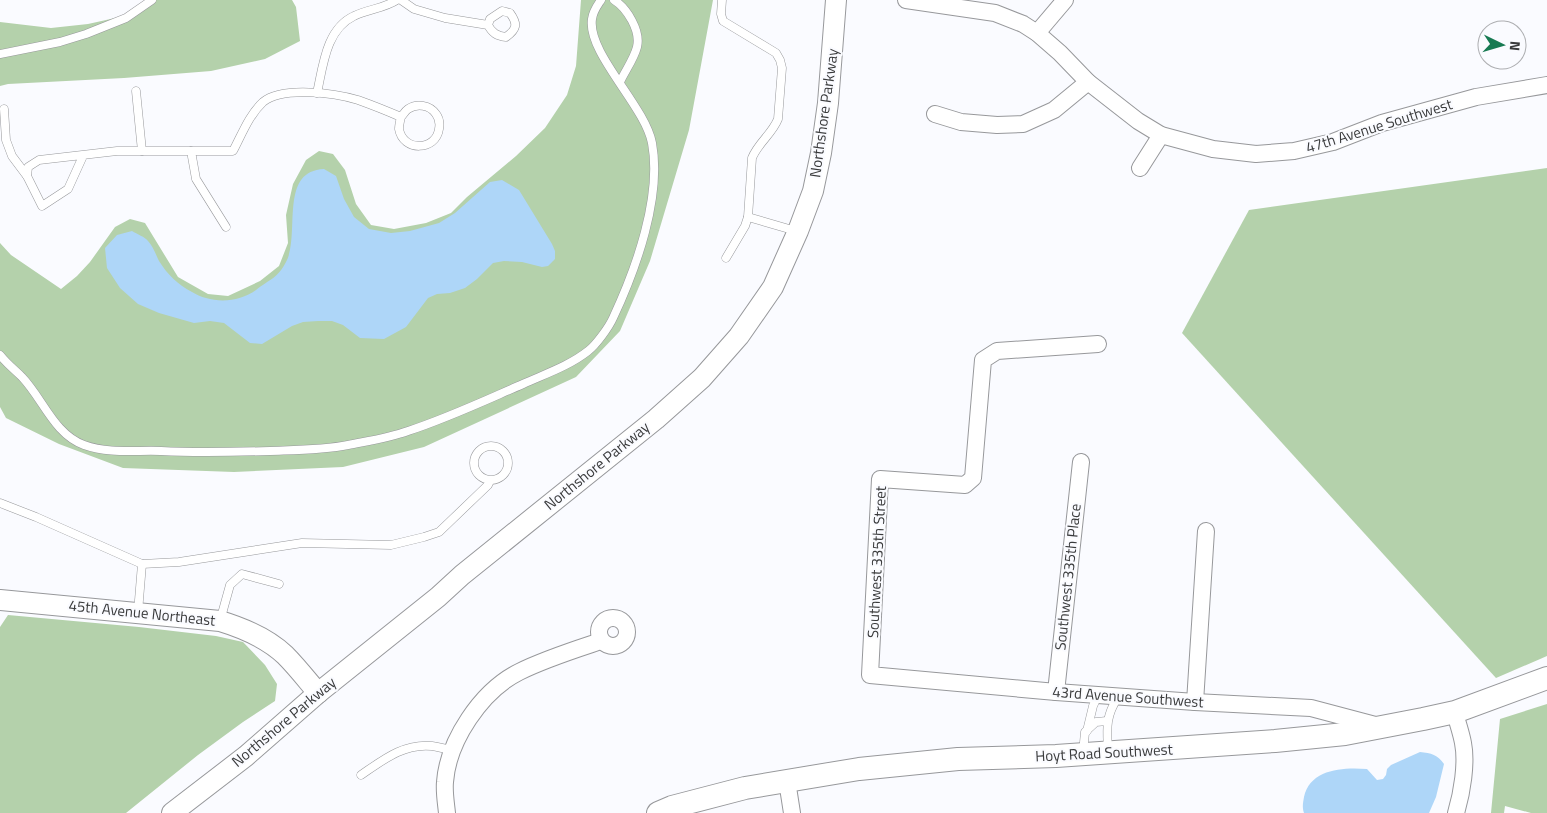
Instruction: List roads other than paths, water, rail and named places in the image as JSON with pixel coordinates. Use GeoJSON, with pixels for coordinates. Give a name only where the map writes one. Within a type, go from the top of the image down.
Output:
{"type":"FeatureCollection","features":[{"type":"Feature","properties":{"kind":"main road","name":"Hoyt Road Southwest"},"geometry":{"type":"LineString","coordinates":[[658,813],[672,807],[745,788],[859,769],[958,759],[1108,753],[1345,734],[1455,712],[1547,678]]}},
{"type":"Feature","properties":{"kind":"street","name":"Northshore Parkway"},"geometry":{"type":"LineString","coordinates":[[172,813],[246,756],[318,693],[656,419],[702,378],[739,336],[773,287],[798,231],[813,191],[821,154],[828,103],[836,0]]}},
{"type":"Feature","properties":{"kind":"street","name":"47th Avenue Southwest"},"geometry":{"type":"LineString","coordinates":[[906,0],[959,4],[1024,24],[1060,53],[1088,82],[1138,121],[1161,135],[1221,150],[1256,154],[1294,151],[1333,142],[1382,123],[1476,97],[1547,85]]}},
{"type":"Feature","properties":{"kind":"street"},"geometry":{"type":"LineString","coordinates":[[1037,33],[1065,0]]}},
{"type":"Feature","properties":{"kind":"street"},"geometry":{"type":"LineString","coordinates":[[935,114],[961,122],[997,125],[1022,124],[1054,110],[1088,82]]}},
{"type":"Feature","properties":{"kind":"street"},"geometry":{"type":"LineString","coordinates":[[1140,168],[1161,135]]}},
{"type":"Feature","properties":{"kind":"street","name":"Southwest 335th Street"},"geometry":{"type":"LineString","coordinates":[[870,675],[880,479],[964,485],[973,478],[983,360],[997,351],[1098,344]]}},
{"type":"Feature","properties":{"kind":"street","name":"Southwest 335th Place"},"geometry":{"type":"LineString","coordinates":[[1056,692],[1081,462]]}},
{"type":"Feature","properties":{"kind":"street"},"geometry":{"type":"LineString","coordinates":[[1195,702],[1206,531]]}},
{"type":"Feature","properties":{"kind":"street","name":"45th Avenue Northeast"},"geometry":{"type":"LineString","coordinates":[[0,600],[220,621],[241,628],[269,643],[284,655],[318,693]]}},
{"type":"Feature","properties":{"kind":"street"},"geometry":{"type":"LineString","coordinates":[[447,813],[444,783],[452,750],[472,713],[493,690],[517,673],[563,653],[601,641]]}},
{"type":"Feature","properties":{"kind":"street","name":"43rd Avenue Southwest"},"geometry":{"type":"LineString","coordinates":[[870,675],[1056,692],[1311,708],[1383,727]]}},
{"type":"Feature","properties":{"kind":"street"},"geometry":{"type":"LineString","coordinates":[[1455,712],[1463,744],[1464,760],[1460,800],[1456,813]]}},
{"type":"Feature","properties":{"kind":"street"},"geometry":{"type":"LineString","coordinates":[[787,781],[792,813]]}},
{"type":"Feature","properties":{"kind":"lane"},"geometry":{"type":"LineString","coordinates":[[0,54],[60,42],[86,34],[126,18],[152,0]]}},
{"type":"Feature","properties":{"kind":"lane"},"geometry":{"type":"LineString","coordinates":[[317,93],[324,58],[334,34],[342,23],[354,16],[381,8],[397,0]]}},
{"type":"Feature","properties":{"kind":"lane"},"geometry":{"type":"LineString","coordinates":[[401,0],[414,9],[444,18],[488,25]]}},
{"type":"Feature","properties":{"kind":"lane"},"geometry":{"type":"LineString","coordinates":[[0,356],[22,378],[62,430],[82,444],[116,451],[200,453],[304,450],[344,446],[388,437],[410,431],[486,400],[557,369],[590,350],[612,322],[632,273],[643,238],[651,200],[654,163],[652,141],[646,125],[595,38],[592,20],[595,8],[601,0]]}},
{"type":"Feature","properties":{"kind":"lane"},"geometry":{"type":"LineString","coordinates":[[614,0],[622,4],[628,13],[636,34],[638,46],[620,82]]}},
{"type":"Feature","properties":{"kind":"lane"},"geometry":{"type":"LineString","coordinates":[[722,0],[721,14],[723,21],[776,53],[782,68],[778,119],[775,127],[755,150],[752,158],[748,217],[745,226],[726,258]]}},
{"type":"Feature","properties":{"kind":"lane"},"geometry":{"type":"LineString","coordinates":[[136,91],[142,151]]}},
{"type":"Feature","properties":{"kind":"lane"},"geometry":{"type":"LineString","coordinates":[[27,176],[28,167],[39,160],[117,151],[233,151],[253,113],[265,101],[278,94],[294,92],[317,93],[356,100],[401,118]]}},
{"type":"Feature","properties":{"kind":"lane"},"geometry":{"type":"LineString","coordinates":[[418,105],[428,107],[436,114],[440,124],[438,134],[432,143],[422,146],[411,145],[403,138],[399,128],[401,118],[408,109],[418,105]]}},
{"type":"Feature","properties":{"kind":"lane"},"geometry":{"type":"LineString","coordinates":[[4,109],[6,140],[12,156],[27,176],[42,206],[68,189],[83,156]]}},
{"type":"Feature","properties":{"kind":"lane"},"geometry":{"type":"LineString","coordinates":[[191,151],[196,179],[226,227]]}},
{"type":"Feature","properties":{"kind":"lane"},"geometry":{"type":"LineString","coordinates":[[748,217],[798,231]]}},
{"type":"Feature","properties":{"kind":"lane"},"geometry":{"type":"LineString","coordinates":[[0,503],[142,564],[178,562],[302,543],[391,545],[439,532],[490,481],[501,478],[508,468],[509,462],[504,451],[493,446],[482,449],[475,458],[474,464],[479,476],[490,481]]}},
{"type":"Feature","properties":{"kind":"lane"},"geometry":{"type":"LineString","coordinates":[[138,612],[142,564]]}},
{"type":"Feature","properties":{"kind":"lane"},"geometry":{"type":"LineString","coordinates":[[220,621],[230,586],[242,574],[279,584]]}},
{"type":"Feature","properties":{"kind":"lane"},"geometry":{"type":"LineString","coordinates":[[1083,754],[1085,732],[1098,695]]}},
{"type":"Feature","properties":{"kind":"lane"},"geometry":{"type":"LineString","coordinates":[[1108,753],[1110,709],[1118,696]]}},
{"type":"Feature","properties":{"kind":"lane"},"geometry":{"type":"LineString","coordinates":[[1087,730],[1096,722],[1108,721]]}},
{"type":"Feature","properties":{"kind":"lane"},"geometry":{"type":"LineString","coordinates":[[361,775],[394,753],[412,747],[432,746],[452,750]]}},
{"type":"Feature","properties":{"kind":"water"},"geometry":{"type":"Polygon","coordinates":[[[324,169],[336,176],[344,199],[354,217],[369,229],[391,233],[410,231],[439,223],[455,213],[490,182],[502,180],[519,190],[552,244],[555,251],[555,259],[548,266],[542,267],[522,262],[504,261],[493,263],[465,288],[450,293],[437,294],[428,298],[406,327],[384,339],[360,338],[343,325],[332,321],[318,321],[303,322],[292,326],[262,344],[250,343],[224,323],[210,321],[194,323],[159,313],[138,304],[120,288],[107,268],[105,248],[117,235],[132,231],[147,240],[166,271],[173,279],[187,289],[212,300],[226,300],[245,296],[280,272],[290,250],[293,206],[296,192],[301,181],[310,172],[324,169]]]}},
{"type":"Feature","properties":{"kind":"water"},"geometry":{"type":"Polygon","coordinates":[[[1420,752],[1434,755],[1444,764],[1436,797],[1429,813],[1304,813],[1303,803],[1307,788],[1320,775],[1338,770],[1367,769],[1377,780],[1383,779],[1391,765],[1420,752]]]}}]}
